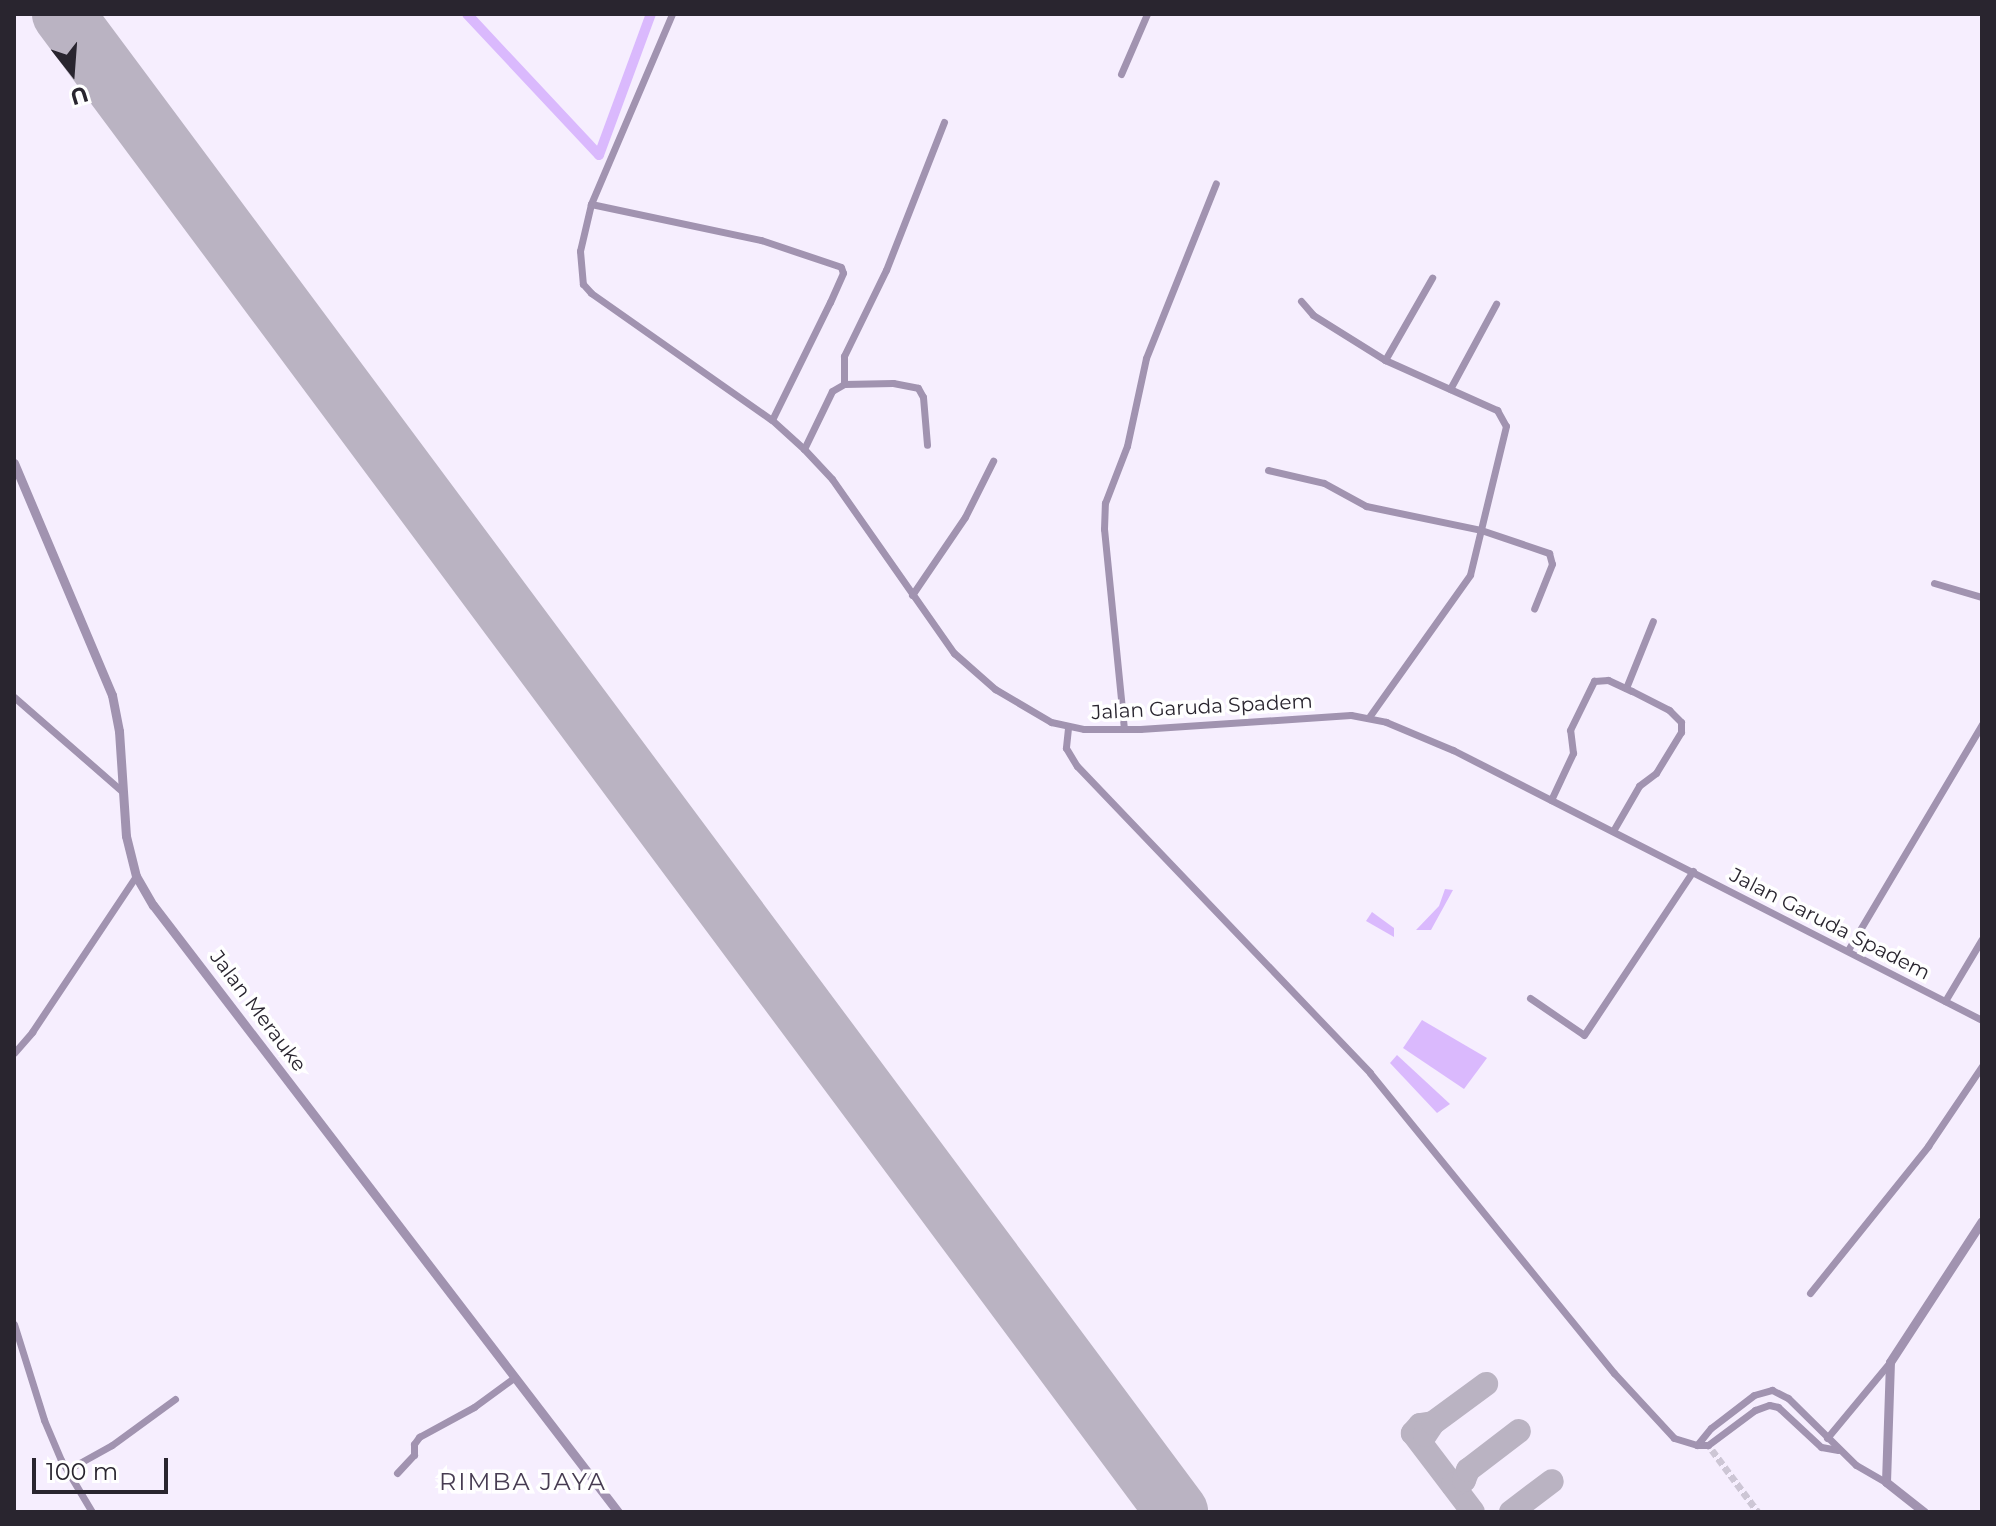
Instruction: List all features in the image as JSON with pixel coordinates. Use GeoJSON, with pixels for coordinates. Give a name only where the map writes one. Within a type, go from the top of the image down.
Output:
{"type":"FeatureCollection","features":[{"type":"Feature","properties":{"kind":"street","name":"Jalan Garuda Spadem"},"geometry":{"type":"LineString","coordinates":[[672,14],[591,204],[580,251],[580,273],[586,289],[772,420],[804,449],[839,489],[954,653],[979,676],[1032,713],[1068,728],[1124,729],[1351,715],[1369,717],[1453,750],[1982,1020]]}},
{"type":"Feature","properties":{"kind":"street"},"geometry":{"type":"LineString","coordinates":[[1121,74],[1147,14]]}},
{"type":"Feature","properties":{"kind":"street"},"geometry":{"type":"LineString","coordinates":[[844,384],[844,356],[886,270],[944,122]]}},
{"type":"Feature","properties":{"kind":"street"},"geometry":{"type":"LineString","coordinates":[[1124,729],[1105,543],[1105,503],[1127,446],[1146,358],[1216,183]]}},
{"type":"Feature","properties":{"kind":"street"},"geometry":{"type":"LineString","coordinates":[[591,204],[761,240],[841,267],[843,273],[837,288],[772,420]]}},
{"type":"Feature","properties":{"kind":"street"},"geometry":{"type":"LineString","coordinates":[[1385,360],[1432,278]]}},
{"type":"Feature","properties":{"kind":"street"},"geometry":{"type":"LineString","coordinates":[[1301,301],[1313,315],[1385,360],[1497,410],[1505,420],[1506,432],[1474,564],[1463,588],[1369,717]]}},
{"type":"Feature","properties":{"kind":"street"},"geometry":{"type":"LineString","coordinates":[[1450,389],[1496,304]]}},
{"type":"Feature","properties":{"kind":"street"},"geometry":{"type":"LineString","coordinates":[[804,449],[832,391],[844,384],[893,383],[918,388],[923,397],[927,445]]}},
{"type":"Feature","properties":{"kind":"street"},"geometry":{"type":"LineString","coordinates":[[912,595],[965,517],[993,461]]}},
{"type":"Feature","properties":{"kind":"street","name":"Jalan Merauke"},"geometry":{"type":"LineString","coordinates":[[14,463],[112,695],[119,731],[126,836],[136,876],[153,905],[618,1512]]}},
{"type":"Feature","properties":{"kind":"street"},"geometry":{"type":"LineString","coordinates":[[1268,470],[1324,483],[1366,506],[1481,530],[1551,555],[1552,562],[1534,609]]}},
{"type":"Feature","properties":{"kind":"street"},"geometry":{"type":"LineString","coordinates":[[1934,583],[1982,597]]}},
{"type":"Feature","properties":{"kind":"street"},"geometry":{"type":"LineString","coordinates":[[1626,688],[1653,621]]}},
{"type":"Feature","properties":{"kind":"street"},"geometry":{"type":"LineString","coordinates":[[1551,800],[1573,753],[1570,730],[1594,681],[1600,678],[1626,688],[1669,710],[1681,722],[1681,732],[1656,773],[1639,786],[1613,831]]}},
{"type":"Feature","properties":{"kind":"street"},"geometry":{"type":"LineString","coordinates":[[14,697],[123,792]]}},
{"type":"Feature","properties":{"kind":"street"},"geometry":{"type":"LineString","coordinates":[[1848,950],[1982,724]]}},
{"type":"Feature","properties":{"kind":"street"},"geometry":{"type":"LineString","coordinates":[[1068,728],[1066,748],[1077,766],[1378,1082],[1500,1238],[1614,1373],[1674,1438],[1710,1448]]}},
{"type":"Feature","properties":{"kind":"street"},"geometry":{"type":"LineString","coordinates":[[1530,998],[1584,1035],[1693,871]]}},
{"type":"Feature","properties":{"kind":"street"},"geometry":{"type":"LineString","coordinates":[[14,1053],[32,1032],[136,876]]}},
{"type":"Feature","properties":{"kind":"street"},"geometry":{"type":"LineString","coordinates":[[1945,1001],[1982,939]]}},
{"type":"Feature","properties":{"kind":"street"},"geometry":{"type":"LineString","coordinates":[[1810,1293],[1954,1111],[1982,1066]]}},
{"type":"Feature","properties":{"kind":"street"},"geometry":{"type":"LineString","coordinates":[[1821,1447],[1890,1362],[1982,1221]]}},
{"type":"Feature","properties":{"kind":"street"},"geometry":{"type":"LineString","coordinates":[[14,1324],[44,1420],[67,1470],[92,1512]]}},
{"type":"Feature","properties":{"kind":"street"},"geometry":{"type":"LineString","coordinates":[[1886,1482],[1890,1362]]}},
{"type":"Feature","properties":{"kind":"street"},"geometry":{"type":"LineString","coordinates":[[397,1473],[414,1455],[414,1444],[419,1437],[474,1407],[515,1377]]}},
{"type":"Feature","properties":{"kind":"street"},"geometry":{"type":"LineString","coordinates":[[1697,1445],[1702,1437],[1754,1395],[1772,1390],[1788,1398],[1828,1436],[1838,1450],[1924,1512]]}},
{"type":"Feature","properties":{"kind":"street"},"geometry":{"type":"LineString","coordinates":[[67,1470],[112,1445],[175,1399]]}},
{"type":"Feature","properties":{"kind":"street"},"geometry":{"type":"LineString","coordinates":[[1710,1448],[1755,1410],[1769,1405],[1778,1407],[1821,1447],[1838,1450]]}},
{"type":"Feature","properties":{"kind":"street"},"geometry":{"type":"LineString","coordinates":[[1702,1437],[1710,1448]]}},
{"type":"Feature","properties":{"kind":"shaded area"},"geometry":{"type":"Polygon","coordinates":[[[1445,889],[1453,890],[1431,930],[1416,930],[1439,906],[1445,889]]]}},
{"type":"Feature","properties":{"kind":"shaded area"},"geometry":{"type":"Polygon","coordinates":[[[1372,912],[1394,928],[1394,937],[1366,921],[1372,912]]]}},
{"type":"Feature","properties":{"kind":"shaded area"},"geometry":{"type":"Polygon","coordinates":[[[1422,1020],[1487,1058],[1464,1089],[1403,1048],[1422,1020]]]}},
{"type":"Feature","properties":{"kind":"shaded area"},"geometry":{"type":"Polygon","coordinates":[[[1397,1055],[1450,1104],[1437,1113],[1390,1063],[1397,1055]]]}},
{"type":"Feature","properties":{"kind":"waterway"},"geometry":{"type":"LineString","coordinates":[[467,14],[599,155],[651,14]]}},
{"type":"Feature","properties":{"kind":"taxiway"},"geometry":{"type":"LineString","coordinates":[[1425,1435],[1433,1423],[1486,1384]]}},
{"type":"Feature","properties":{"kind":"taxiway"},"geometry":{"type":"LineString","coordinates":[[1433,1423],[1420,1425],[1413,1433],[1473,1512]]}},
{"type":"Feature","properties":{"kind":"taxiway"},"geometry":{"type":"LineString","coordinates":[[1453,1485],[1464,1480],[1468,1470],[1519,1431]]}},
{"type":"Feature","properties":{"kind":"taxiway"},"geometry":{"type":"LineString","coordinates":[[1511,1512],[1552,1481]]}},
{"type":"Feature","properties":{"kind":"runway"},"geometry":{"type":"LineString","coordinates":[[63,14],[1177,1512]]}},
{"type":"Feature","properties":{"kind":"tunnel"},"geometry":{"type":"LineString","coordinates":[[1712,1450],[1758,1512]]}},
{"type":"Feature","properties":{"kind":"district","name":"RIMBA JAYA"},"geometry":{"type":"Point","coordinates":[523,1482]}}]}
